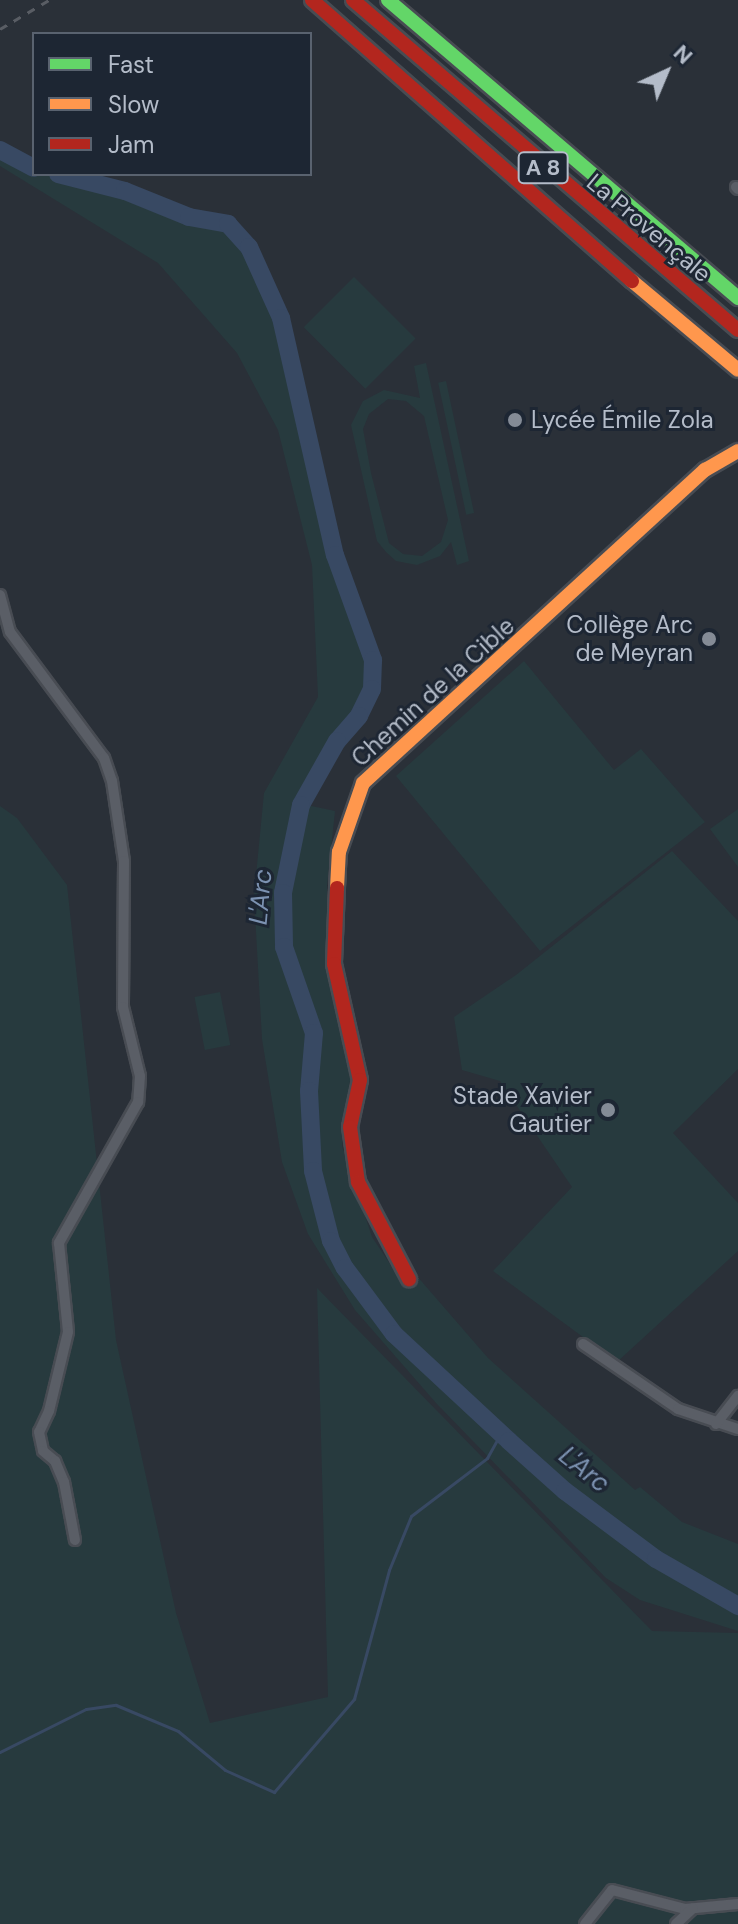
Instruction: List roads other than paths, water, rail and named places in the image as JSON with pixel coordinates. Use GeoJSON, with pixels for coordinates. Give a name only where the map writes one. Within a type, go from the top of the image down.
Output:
{"type":"FeatureCollection","features":[{"type":"Feature","properties":{"kind":"main road"},"geometry":{"type":"LineString","coordinates":[[312,0],[542,206],[738,370]]}},
{"type":"Feature","properties":{"kind":"main road","name":"La Provençale"},"geometry":{"type":"LineString","coordinates":[[353,0],[738,330]]}},
{"type":"Feature","properties":{"kind":"main road","name":"La Provençale"},"geometry":{"type":"LineString","coordinates":[[388,0],[738,298]]}},
{"type":"Feature","properties":{"kind":"main road","name":"Chemin de la Cible"},"geometry":{"type":"LineString","coordinates":[[409,1279],[358,1182],[350,1127],[360,1080],[334,964],[339,852],[349,815],[363,783],[705,470],[738,451]]}},
{"type":"Feature","properties":{"kind":"street"},"geometry":{"type":"LineString","coordinates":[[0,595],[10,632],[104,758],[112,781],[124,861],[123,1007],[140,1076],[138,1102],[59,1243],[68,1332],[49,1411],[39,1432],[43,1451],[55,1461],[64,1482],[75,1540]]}},
{"type":"Feature","properties":{"kind":"street"},"geometry":{"type":"LineString","coordinates":[[583,1344],[678,1409],[738,1429]]}},
{"type":"Feature","properties":{"kind":"street"},"geometry":{"type":"LineString","coordinates":[[716,1424],[738,1396]]}},
{"type":"Feature","properties":{"kind":"street"},"geometry":{"type":"LineString","coordinates":[[585,1924],[606,1893],[619,1891],[653,1904],[693,1908],[738,1904]]}},
{"type":"Feature","properties":{"kind":"street"},"geometry":{"type":"LineString","coordinates":[[676,1924],[693,1908]]}},
{"type":"Feature","properties":{"kind":"waterway","name":"L'Arc"},"geometry":{"type":"LineString","coordinates":[[0,150],[32,167]]}},
{"type":"Feature","properties":{"kind":"waterway","name":"L'Arc"},"geometry":{"type":"LineString","coordinates":[[66,176],[125,191],[189,217],[228,224],[249,247],[281,318],[335,555],[373,660],[372,689],[359,716],[337,741],[301,805],[283,893],[284,947],[314,1033],[309,1091],[313,1171],[331,1241],[345,1268],[394,1334],[509,1441],[565,1491],[656,1559],[738,1606]]}},
{"type":"Feature","properties":{"kind":"waterway"},"geometry":{"type":"LineString","coordinates":[[0,1752],[86,1709],[116,1705],[178,1731],[225,1770],[274,1792],[354,1699],[389,1570],[411,1516],[487,1458],[501,1433]]}},
{"type":"Feature","properties":{"kind":"railway"},"geometry":{"type":"LineString","coordinates":[[0,29],[49,0]]}},
{"type":"Feature","properties":{"kind":"place","name":"Lycée Émile Zola"},"geometry":{"type":"Point","coordinates":[515,420]}},
{"type":"Feature","properties":{"kind":"place","name":"Collège Arc de Meyran"},"geometry":{"type":"Point","coordinates":[709,639]}},
{"type":"Feature","properties":{"kind":"place","name":"Stade Xavier Gautier"},"geometry":{"type":"Point","coordinates":[608,1110]}}]}
